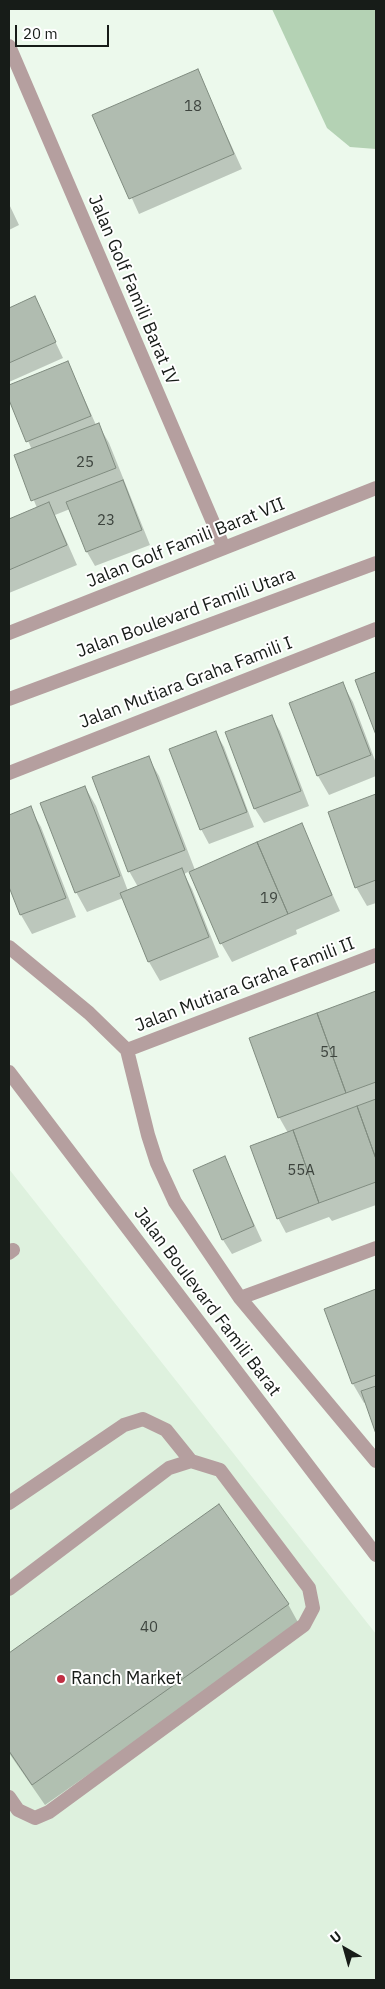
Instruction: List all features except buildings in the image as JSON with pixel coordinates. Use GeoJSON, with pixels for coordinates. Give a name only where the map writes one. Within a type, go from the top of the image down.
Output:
{"type":"FeatureCollection","features":[{"type":"Feature","properties":{"kind":"street","name":"Jalan Golf Famili Barat IV"},"geometry":{"type":"LineString","coordinates":[[9,46],[224,548]]}},
{"type":"Feature","properties":{"kind":"street","name":"Jalan Golf Famili Barat VII"},"geometry":{"type":"LineString","coordinates":[[9,633],[376,488]]}},
{"type":"Feature","properties":{"kind":"street","name":"Jalan Boulevard Famili Utara"},"geometry":{"type":"LineString","coordinates":[[9,699],[376,563]]}},
{"type":"Feature","properties":{"kind":"street","name":"Jalan Mutiara Graha Famili I"},"geometry":{"type":"LineString","coordinates":[[9,773],[376,628]]}},
{"type":"Feature","properties":{"kind":"street"},"geometry":{"type":"LineString","coordinates":[[9,947],[89,1013],[127,1050],[157,1163],[175,1202],[240,1298],[376,1461]]}},
{"type":"Feature","properties":{"kind":"street","name":"Jalan Mutiara Graha Famili II"},"geometry":{"type":"LineString","coordinates":[[127,1050],[376,954]]}},
{"type":"Feature","properties":{"kind":"street","name":"Jalan Boulevard Famili Barat"},"geometry":{"type":"LineString","coordinates":[[9,1072],[376,1555]]}},
{"type":"Feature","properties":{"kind":"street"},"geometry":{"type":"LineString","coordinates":[[240,1298],[376,1248]]}},
{"type":"Feature","properties":{"kind":"street"},"geometry":{"type":"LineString","coordinates":[[9,1503],[124,1424],[142,1419],[166,1430],[192,1461],[220,1470],[309,1588],[313,1608],[304,1625],[49,1812],[34,1818],[18,1810],[10,1801]]}},
{"type":"Feature","properties":{"kind":"street"},"geometry":{"type":"LineString","coordinates":[[9,1588],[169,1468],[192,1461]]}},
{"type":"Feature","properties":{"kind":"shaded area"},"geometry":{"type":"Polygon","coordinates":[[[272,9],[376,9],[376,149],[350,147],[327,128],[272,9]]]}},
{"type":"Feature","properties":{"kind":"shaded area"},"geometry":{"type":"Polygon","coordinates":[[[9,1169],[376,1634],[376,1980],[9,1980],[9,1169]]]}},
{"type":"Feature","properties":{"kind":"place","name":"Ranch Market"},"geometry":{"type":"Point","coordinates":[61,1679]}}]}
